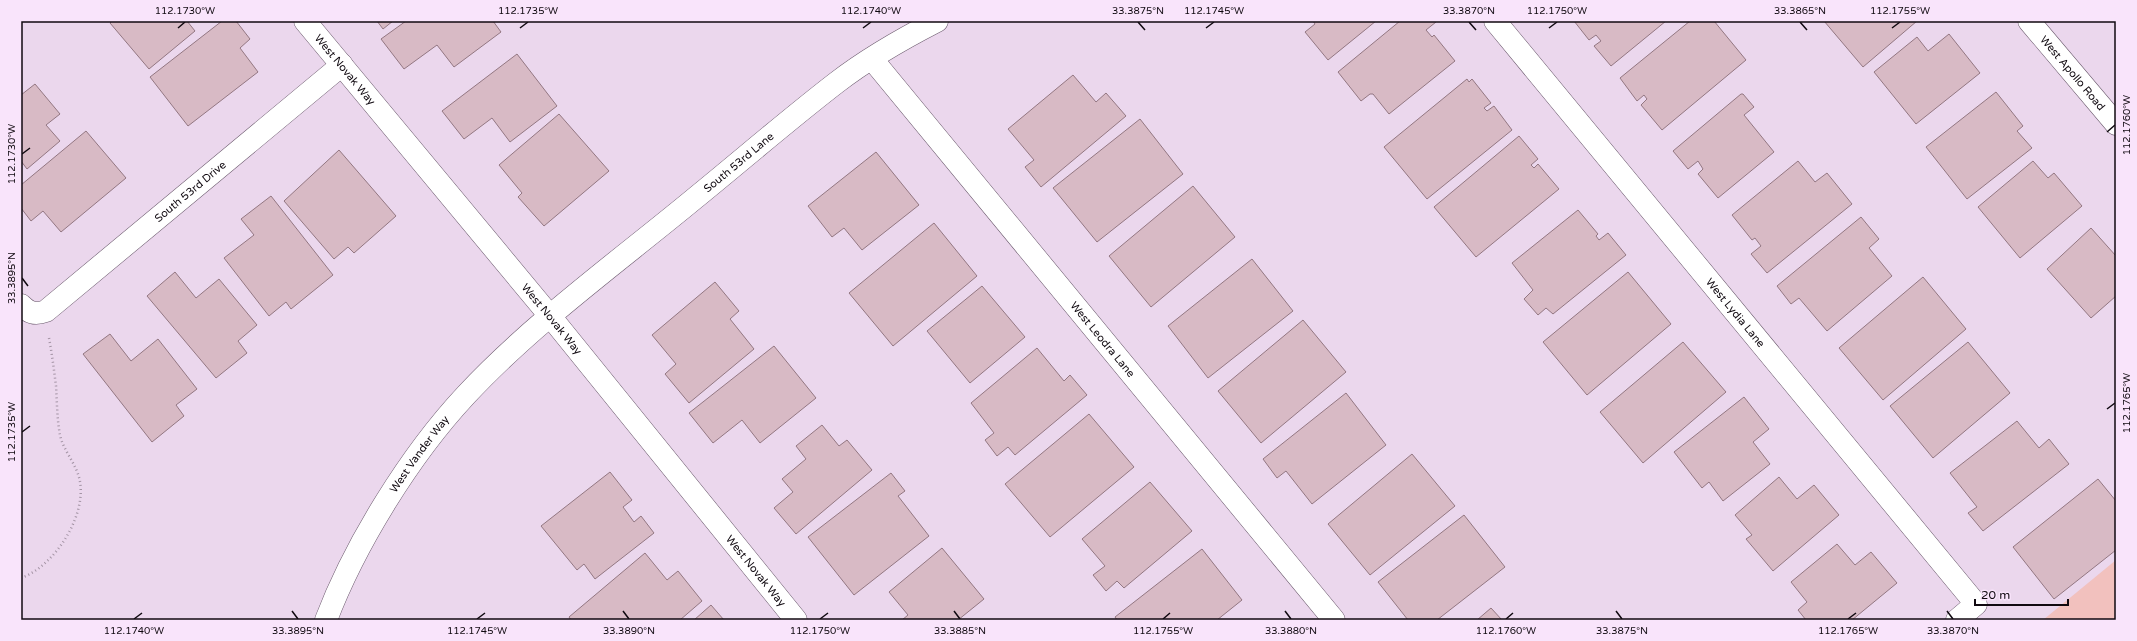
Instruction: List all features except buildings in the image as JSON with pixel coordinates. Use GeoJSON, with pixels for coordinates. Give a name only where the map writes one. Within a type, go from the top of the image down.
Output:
{"type":"FeatureCollection","features":[{"type":"Feature","properties":{"kind":"street","name":"West Novak Way"},"geometry":{"type":"LineString","coordinates":[[305,21],[550,316],[796,620]]}},
{"type":"Feature","properties":{"kind":"street","name":"South 53rd Lane"},"geometry":{"type":"LineString","coordinates":[[550,316],[838,82],[872,59],[937,21]]}},
{"type":"Feature","properties":{"kind":"street","name":"West Lydia Lane"},"geometry":{"type":"LineString","coordinates":[[1495,21],[1976,604],[1957,620]]}},
{"type":"Feature","properties":{"kind":"street","name":"West Apollo Road"},"geometry":{"type":"LineString","coordinates":[[2029,21],[2116,124]]}},
{"type":"Feature","properties":{"kind":"street","name":"West Leodra Lane"},"geometry":{"type":"LineString","coordinates":[[872,59],[1334,620]]}},
{"type":"Feature","properties":{"kind":"street","name":"South 53rd Drive"},"geometry":{"type":"LineString","coordinates":[[34,310],[342,65]]}},
{"type":"Feature","properties":{"kind":"street","name":"West Vander Way"},"geometry":{"type":"LineString","coordinates":[[326,620],[349,569],[374,522],[400,480],[429,439],[465,395],[550,316]]}},
{"type":"Feature","properties":{"kind":"path"},"geometry":{"type":"LineString","coordinates":[[21,578],[45,563],[58,547],[70,529],[78,512],[82,496],[78,474],[60,437],[34,310]]}},
{"type":"Feature","properties":{"kind":"shaded area"},"geometry":{"type":"Polygon","coordinates":[[[2116,560],[2116,620],[2043,620],[2116,560]]]}}]}
